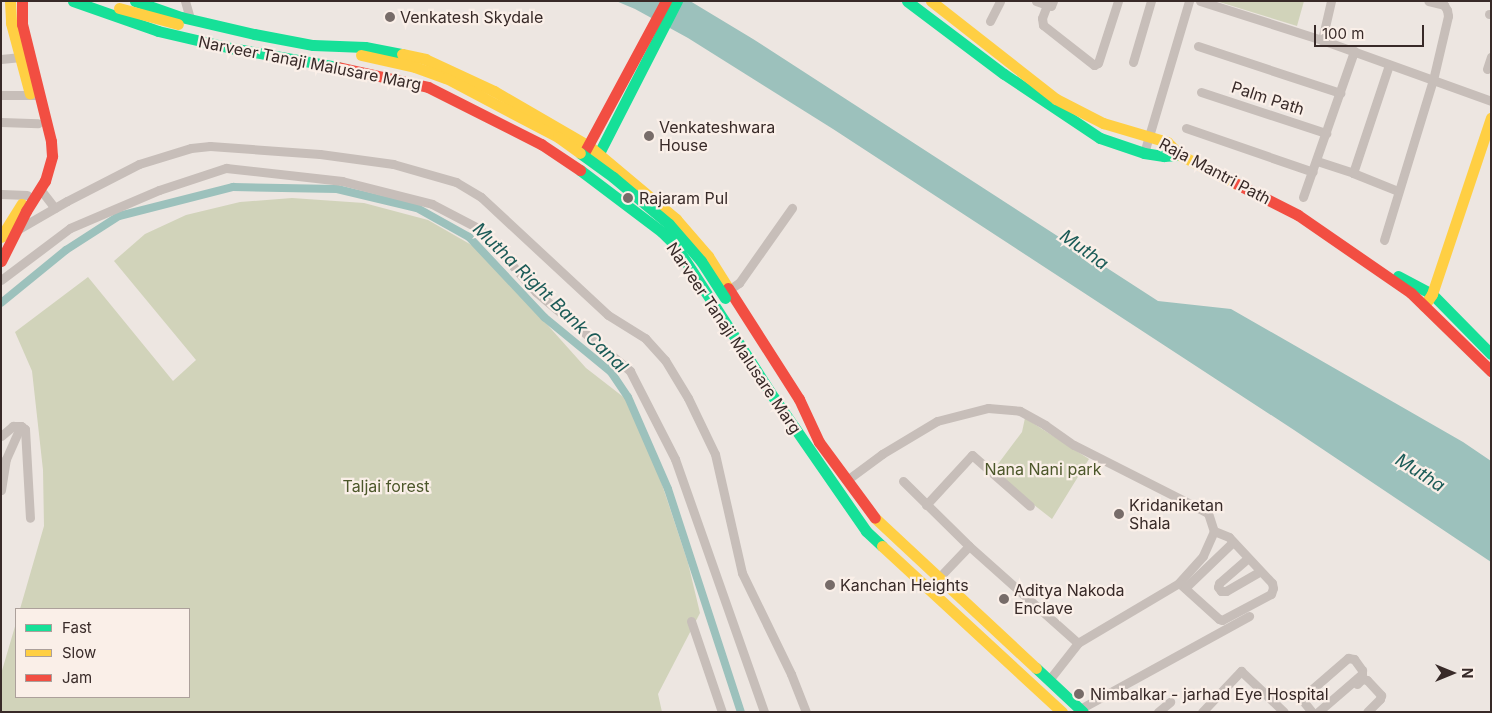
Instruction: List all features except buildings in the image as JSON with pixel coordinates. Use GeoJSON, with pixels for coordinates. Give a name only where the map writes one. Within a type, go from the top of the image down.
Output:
{"type":"FeatureCollection","features":[{"type":"Feature","properties":{"kind":"main road"},"geometry":{"type":"LineString","coordinates":[[1,261],[6,230],[40,189],[50,171],[52,156],[35,95],[20,57],[11,23],[10,1]]}},
{"type":"Feature","properties":{"kind":"main road"},"geometry":{"type":"LineString","coordinates":[[1,242],[43,165],[43,144],[22,24],[22,1]]}},
{"type":"Feature","properties":{"kind":"main road","name":"Narveer Tanaji Malusare Marg"},"geometry":{"type":"LineString","coordinates":[[73,1],[158,31],[239,50],[366,72],[428,87],[541,144],[576,167],[662,232],[676,246],[768,389],[866,531],[1062,712]]}},
{"type":"Feature","properties":{"kind":"main road"},"geometry":{"type":"LineString","coordinates":[[102,1],[156,19],[328,57],[366,72]]}},
{"type":"Feature","properties":{"kind":"main road","name":"Narveer Tanaji Malusare Marg"},"geometry":{"type":"LineString","coordinates":[[135,1],[190,19],[415,67],[446,78],[558,137],[613,177],[669,224],[727,294]]}},
{"type":"Feature","properties":{"kind":"main road"},"geometry":{"type":"LineString","coordinates":[[587,176],[599,154],[623,93],[666,1]]}},
{"type":"Feature","properties":{"kind":"main road"},"geometry":{"type":"LineString","coordinates":[[576,167],[623,93],[677,1]]}},
{"type":"Feature","properties":{"kind":"main road"},"geometry":{"type":"LineString","coordinates":[[907,1],[1004,74],[1078,126],[1100,138],[1144,153],[1164,156],[1180,155]]}},
{"type":"Feature","properties":{"kind":"main road","name":"Raja Mantri Path"},"geometry":{"type":"LineString","coordinates":[[931,1],[1056,100],[1103,123],[1166,142],[1180,155],[1298,215],[1411,293],[1491,371]]}},
{"type":"Feature","properties":{"kind":"main road","name":"Narveer Tanaji Malusare Marg"},"geometry":{"type":"LineString","coordinates":[[313,45],[365,46],[425,59],[494,91],[589,146],[637,185],[687,231],[708,256],[727,294],[819,442],[877,521],[1082,711]]}},
{"type":"Feature","properties":{"kind":"main road"},"geometry":{"type":"LineString","coordinates":[[1424,306],[1432,294],[1491,118]]}},
{"type":"Feature","properties":{"kind":"main road","name":"Raja Mantri Path"},"geometry":{"type":"LineString","coordinates":[[1372,265],[1381,266],[1432,294],[1491,354]]}},
{"type":"Feature","properties":{"kind":"street"},"geometry":{"type":"LineString","coordinates":[[185,1],[190,19]]}},
{"type":"Feature","properties":{"kind":"street"},"geometry":{"type":"LineString","coordinates":[[990,22],[1000,1]]}},
{"type":"Feature","properties":{"kind":"street"},"geometry":{"type":"LineString","coordinates":[[1036,1],[1050,3],[1042,18],[1043,25],[1094,65],[1098,63],[1118,1]]}},
{"type":"Feature","properties":{"kind":"street"},"geometry":{"type":"LineString","coordinates":[[1133,62],[1150,1]]}},
{"type":"Feature","properties":{"kind":"street"},"geometry":{"type":"LineString","coordinates":[[1144,153],[1189,1]]}},
{"type":"Feature","properties":{"kind":"street"},"geometry":{"type":"LineString","coordinates":[[1200,1],[1322,40],[1491,100]]}},
{"type":"Feature","properties":{"kind":"street"},"geometry":{"type":"LineString","coordinates":[[1322,40],[1331,1]]}},
{"type":"Feature","properties":{"kind":"street"},"geometry":{"type":"LineString","coordinates":[[1384,240],[1433,80],[1447,10],[1444,5],[1428,1]]}},
{"type":"Feature","properties":{"kind":"street"},"geometry":{"type":"LineString","coordinates":[[1198,46],[1340,93]]}},
{"type":"Feature","properties":{"kind":"street"},"geometry":{"type":"LineString","coordinates":[[1303,198],[1354,51]]}},
{"type":"Feature","properties":{"kind":"street"},"geometry":{"type":"LineString","coordinates":[[1,59],[20,57]]}},
{"type":"Feature","properties":{"kind":"street"},"geometry":{"type":"LineString","coordinates":[[1487,70],[1491,57]]}},
{"type":"Feature","properties":{"kind":"street"},"geometry":{"type":"LineString","coordinates":[[1353,173],[1389,65]]}},
{"type":"Feature","properties":{"kind":"street","name":"Palm Path"},"geometry":{"type":"LineString","coordinates":[[1201,92],[1326,133]]}},
{"type":"Feature","properties":{"kind":"street"},"geometry":{"type":"LineString","coordinates":[[1,95],[35,95]]}},
{"type":"Feature","properties":{"kind":"street"},"geometry":{"type":"LineString","coordinates":[[1,122],[38,123]]}},
{"type":"Feature","properties":{"kind":"street"},"geometry":{"type":"LineString","coordinates":[[1186,128],[1313,172]]}},
{"type":"Feature","properties":{"kind":"street"},"geometry":{"type":"LineString","coordinates":[[6,230],[55,208],[139,164],[191,148],[210,146],[320,154],[392,164],[456,182],[481,198],[608,315],[645,338],[665,360],[688,398],[715,454],[742,573],[791,674],[806,712]]}},
{"type":"Feature","properties":{"kind":"street"},"geometry":{"type":"LineString","coordinates":[[1317,161],[1398,191]]}},
{"type":"Feature","properties":{"kind":"street"},"geometry":{"type":"LineString","coordinates":[[1,280],[70,228],[159,190],[226,168],[342,181],[432,204],[480,229],[536,292],[630,371],[675,459],[764,712]]}},
{"type":"Feature","properties":{"kind":"street"},"geometry":{"type":"LineString","coordinates":[[40,189],[55,208]]}},
{"type":"Feature","properties":{"kind":"street"},"geometry":{"type":"LineString","coordinates":[[1,194],[27,195]]}},
{"type":"Feature","properties":{"kind":"street"},"geometry":{"type":"LineString","coordinates":[[727,294],[739,283],[792,208]]}},
{"type":"Feature","properties":{"kind":"street"},"geometry":{"type":"LineString","coordinates":[[847,480],[882,454],[938,420],[988,408],[1020,410],[1045,424],[1074,446],[1208,512],[1214,531],[1203,556],[1182,586]]}},
{"type":"Feature","properties":{"kind":"street"},"geometry":{"type":"LineString","coordinates":[[1,436],[10,427],[21,426]]}},
{"type":"Feature","properties":{"kind":"street"},"geometry":{"type":"LineString","coordinates":[[1,490],[6,459],[21,426]]}},
{"type":"Feature","properties":{"kind":"street"},"geometry":{"type":"LineString","coordinates":[[21,426],[27,436],[30,518]]}},
{"type":"Feature","properties":{"kind":"street"},"geometry":{"type":"LineString","coordinates":[[926,505],[972,455],[1030,506]]}},
{"type":"Feature","properties":{"kind":"street"},"geometry":{"type":"LineString","coordinates":[[903,481],[970,546],[1078,643]]}},
{"type":"Feature","properties":{"kind":"street"},"geometry":{"type":"LineString","coordinates":[[1182,586],[1218,619],[1222,620],[1271,594],[1272,583],[1234,542],[1223,534],[1214,531]]}},
{"type":"Feature","properties":{"kind":"street"},"geometry":{"type":"LineString","coordinates":[[1049,680],[1078,643],[1182,586],[1234,542]]}},
{"type":"Feature","properties":{"kind":"street"},"geometry":{"type":"LineString","coordinates":[[928,589],[970,546]]}},
{"type":"Feature","properties":{"kind":"street"},"geometry":{"type":"LineString","coordinates":[[1248,558],[1219,583],[1218,587],[1222,591],[1226,591],[1260,571]]}},
{"type":"Feature","properties":{"kind":"street"},"geometry":{"type":"LineString","coordinates":[[1082,711],[1249,616]]}},
{"type":"Feature","properties":{"kind":"street"},"geometry":{"type":"LineString","coordinates":[[691,621],[722,712]]}},
{"type":"Feature","properties":{"kind":"street"},"geometry":{"type":"LineString","coordinates":[[1312,712],[1303,702],[1303,697],[1348,658],[1354,659],[1362,670],[1362,674],[1318,712]]}},
{"type":"Feature","properties":{"kind":"street"},"geometry":{"type":"LineString","coordinates":[[1202,712],[1241,671],[1284,712]]}},
{"type":"Feature","properties":{"kind":"street"},"geometry":{"type":"LineString","coordinates":[[1328,712],[1365,679],[1381,696],[1367,712]]}},
{"type":"Feature","properties":{"kind":"street"},"geometry":{"type":"LineString","coordinates":[[1158,712],[1170,702]]}},
{"type":"Feature","properties":{"kind":"green space"},"geometry":{"type":"Polygon","coordinates":[[[1216,1],[1304,1],[1297,26],[1216,1]]]}},
{"type":"Feature","properties":{"kind":"green space","name":"Taljai forest"},"geometry":{"type":"Polygon","coordinates":[[[292,198],[364,203],[428,220],[475,247],[586,368],[626,399],[647,439],[688,563],[700,613],[658,694],[662,712],[1,712],[1,674],[15,626],[15,698],[190,698],[190,608],[20,608],[44,526],[43,470],[32,371],[15,332],[88,277],[173,381],[196,360],[114,261],[145,234],[186,215],[240,202],[292,198]]]}},
{"type":"Feature","properties":{"kind":"green space","name":"Nana Nani park"},"geometry":{"type":"Polygon","coordinates":[[[1025,418],[1089,459],[1052,519],[992,472],[1022,432],[1025,418]]]}},
{"type":"Feature","properties":{"kind":"water","name":"Mutha"},"geometry":{"type":"Polygon","coordinates":[[[616,1],[690,1],[753,39],[1158,301],[1231,309],[1463,442],[1491,461],[1491,562],[1294,430],[833,129],[688,38],[635,9],[616,1]]]}},
{"type":"Feature","properties":{"kind":"waterway","name":"Mutha Right Bank Canal"},"geometry":{"type":"LineString","coordinates":[[1,303],[66,250],[119,216],[233,187],[337,189],[417,208],[469,237],[544,317],[611,372],[628,397],[668,489],[741,712]]}},
{"type":"Feature","properties":{"kind":"traffic: fast"},"geometry":{"type":"LineString","coordinates":[[73,1],[158,31],[231,48],[338,67]]}},
{"type":"Feature","properties":{"kind":"traffic: fast"},"geometry":{"type":"LineString","coordinates":[[135,1],[181,17],[254,34],[313,45],[365,47],[402,54]]}},
{"type":"Feature","properties":{"kind":"traffic: fast"},"geometry":{"type":"LineString","coordinates":[[595,161],[677,1]]}},
{"type":"Feature","properties":{"kind":"traffic: fast"},"geometry":{"type":"LineString","coordinates":[[907,1],[1004,74],[1100,138],[1144,153],[1164,156],[1180,155]]}},
{"type":"Feature","properties":{"kind":"traffic: fast"},"geometry":{"type":"LineString","coordinates":[[580,153],[613,177],[669,224],[701,261],[725,298]]}},
{"type":"Feature","properties":{"kind":"traffic: fast"},"geometry":{"type":"LineString","coordinates":[[580,170],[662,232],[676,246],[774,398],[866,531],[882,546]]}},
{"type":"Feature","properties":{"kind":"traffic: fast"},"geometry":{"type":"LineString","coordinates":[[1398,276],[1432,294],[1491,354]]}},
{"type":"Feature","properties":{"kind":"traffic: fast"},"geometry":{"type":"LineString","coordinates":[[1036,668],[1083,712]]}},
{"type":"Feature","properties":{"kind":"traffic: slow"},"geometry":{"type":"LineString","coordinates":[[10,1],[11,23],[30,94]]}},
{"type":"Feature","properties":{"kind":"traffic: slow"},"geometry":{"type":"LineString","coordinates":[[931,1],[1056,99],[1103,123],[1167,142],[1180,155],[1237,184]]}},
{"type":"Feature","properties":{"kind":"traffic: slow"},"geometry":{"type":"LineString","coordinates":[[119,8],[178,24]]}},
{"type":"Feature","properties":{"kind":"traffic: slow"},"geometry":{"type":"LineString","coordinates":[[402,54],[425,59],[494,91],[589,146],[676,219],[708,256],[728,288]]}},
{"type":"Feature","properties":{"kind":"traffic: slow"},"geometry":{"type":"LineString","coordinates":[[361,55],[415,67],[446,78],[558,137],[580,153]]}},
{"type":"Feature","properties":{"kind":"traffic: slow"},"geometry":{"type":"LineString","coordinates":[[1424,306],[1432,294],[1491,118]]}},
{"type":"Feature","properties":{"kind":"traffic: slow"},"geometry":{"type":"LineString","coordinates":[[1,237],[22,204]]}},
{"type":"Feature","properties":{"kind":"traffic: slow"},"geometry":{"type":"LineString","coordinates":[[875,518],[1036,668]]}},
{"type":"Feature","properties":{"kind":"traffic: slow"},"geometry":{"type":"LineString","coordinates":[[882,546],[1062,712]]}},
{"type":"Feature","properties":{"kind":"traffic: jam"},"geometry":{"type":"LineString","coordinates":[[1,261],[26,211],[45,181],[52,156],[51,141],[22,24],[22,1]]}},
{"type":"Feature","properties":{"kind":"traffic: jam"},"geometry":{"type":"LineString","coordinates":[[584,153],[666,1]]}},
{"type":"Feature","properties":{"kind":"traffic: jam"},"geometry":{"type":"LineString","coordinates":[[338,67],[428,87],[541,144],[580,170]]}},
{"type":"Feature","properties":{"kind":"traffic: jam"},"geometry":{"type":"LineString","coordinates":[[1237,184],[1298,215],[1411,293],[1491,371]]}},
{"type":"Feature","properties":{"kind":"traffic: jam"},"geometry":{"type":"LineString","coordinates":[[728,288],[799,399],[819,442],[875,518]]}},
{"type":"Feature","properties":{"kind":"place","name":"Venkatesh Skydale"},"geometry":{"type":"Point","coordinates":[390,17]}},
{"type":"Feature","properties":{"kind":"place","name":"Venkateshwara House"},"geometry":{"type":"Point","coordinates":[649,136]}},
{"type":"Feature","properties":{"kind":"place","name":"Rajaram Pul"},"geometry":{"type":"Point","coordinates":[628,198]}},
{"type":"Feature","properties":{"kind":"place","name":"Kridaniketan Shala"},"geometry":{"type":"Point","coordinates":[1119,514]}},
{"type":"Feature","properties":{"kind":"place","name":"Kanchan Heights"},"geometry":{"type":"Point","coordinates":[830,585]}},
{"type":"Feature","properties":{"kind":"place","name":"Aditya Nakoda Enclave"},"geometry":{"type":"Point","coordinates":[1004,599]}},
{"type":"Feature","properties":{"kind":"place","name":"Nimbalkar - jarhad Eye Hospital"},"geometry":{"type":"Point","coordinates":[1079,694]}}]}
